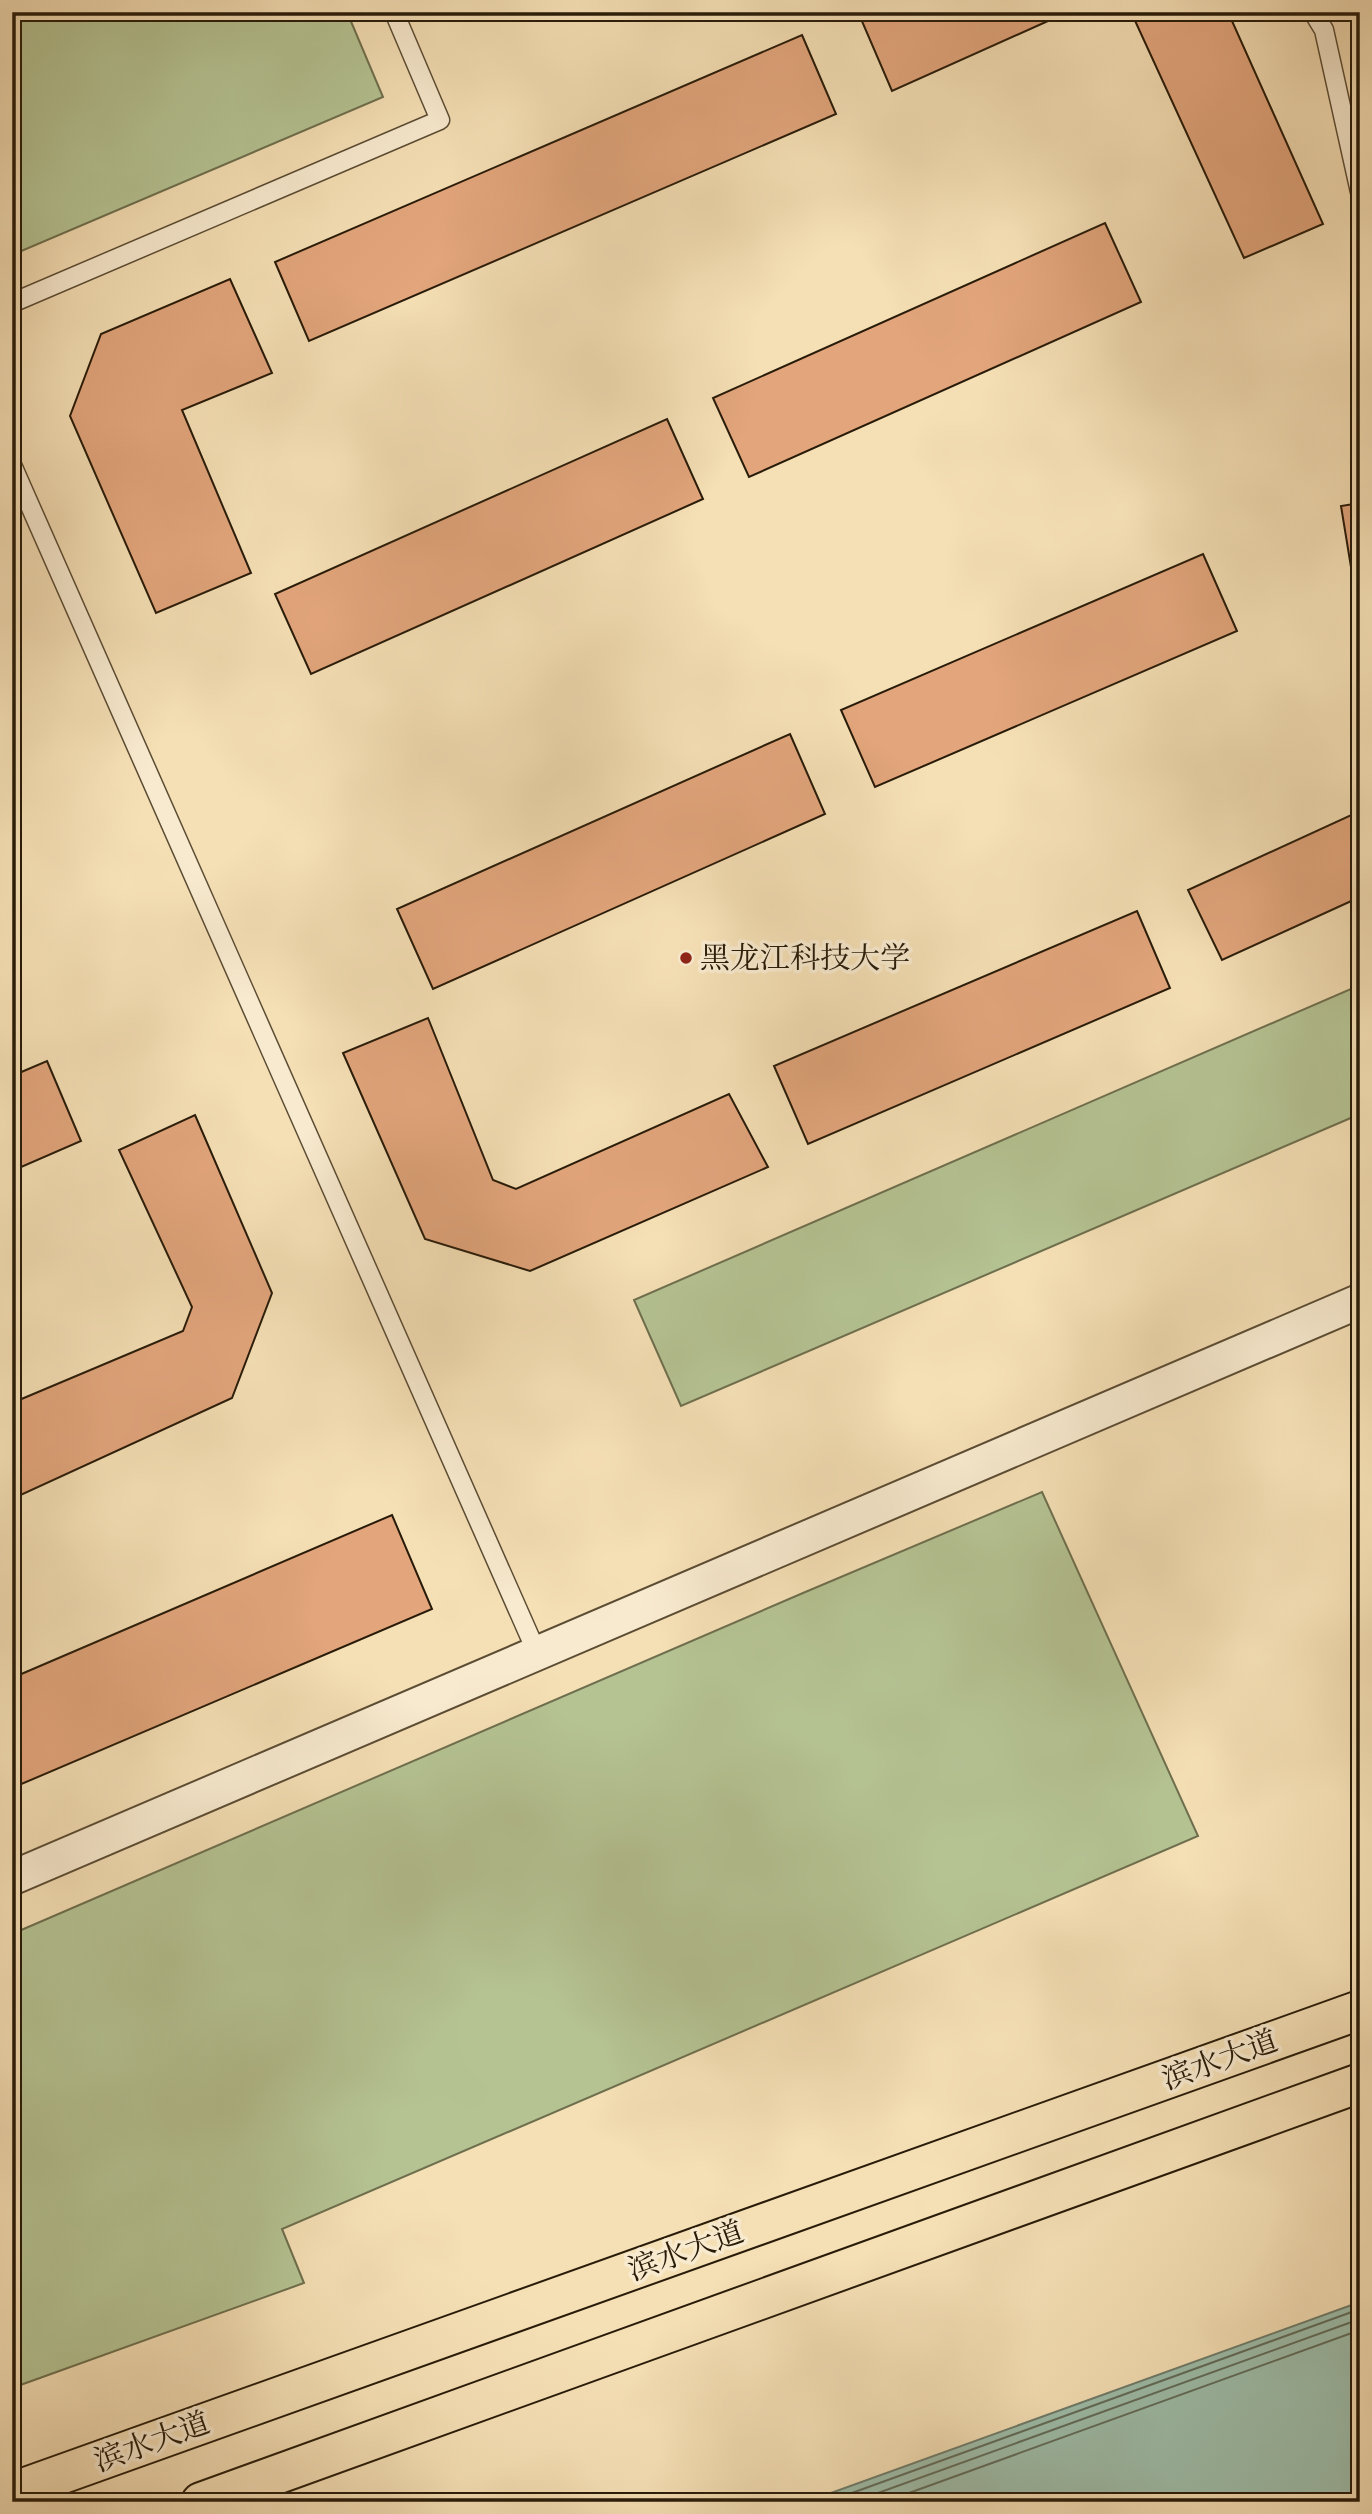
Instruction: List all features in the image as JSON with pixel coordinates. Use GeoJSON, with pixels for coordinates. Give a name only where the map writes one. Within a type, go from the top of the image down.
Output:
{"type":"FeatureCollection","features":[{"type":"Feature","properties":{"kind":"main road","name":"滨水大道"},"geometry":{"type":"LineString","coordinates":[[12,2492],[1360,2010]]}},
{"type":"Feature","properties":{"kind":"main road"},"geometry":{"type":"LineString","coordinates":[[201,2502],[1360,2083]]}},
{"type":"Feature","properties":{"kind":"street"},"geometry":{"type":"LineString","coordinates":[[12,1878],[1360,1301]]}},
{"type":"Feature","properties":{"kind":"lane"},"geometry":{"type":"LineString","coordinates":[[12,303],[440,120],[394,12]]}},
{"type":"Feature","properties":{"kind":"lane"},"geometry":{"type":"LineString","coordinates":[[1314,12],[1324,30],[1360,192]]}},
{"type":"Feature","properties":{"kind":"lane"},"geometry":{"type":"LineString","coordinates":[[12,465],[537,1653]]}},
{"type":"Feature","properties":{"kind":"shaded area"},"geometry":{"type":"Polygon","coordinates":[[[12,12],[347,12],[383,97],[12,255],[12,12]]]}},
{"type":"Feature","properties":{"kind":"shaded area"},"geometry":{"type":"Polygon","coordinates":[[[1360,985],[1360,1114],[681,1406],[634,1300],[1360,985]]]}},
{"type":"Feature","properties":{"kind":"shaded area"},"geometry":{"type":"Polygon","coordinates":[[[1042,1492],[1198,1836],[282,2229],[304,2283],[12,2388],[12,1934],[1042,1492]]]}},
{"type":"Feature","properties":{"kind":"water"},"geometry":{"type":"Polygon","coordinates":[[[1360,2302],[1360,2502],[806,2502],[1360,2302]]]}},
{"type":"Feature","properties":{"kind":"building"},"geometry":{"type":"Polygon","coordinates":[[[858,12],[1068,12],[892,91],[858,12]]]}},
{"type":"Feature","properties":{"kind":"building"},"geometry":{"type":"Polygon","coordinates":[[[1131,12],[1228,12],[1323,224],[1244,258],[1131,12]]]}},
{"type":"Feature","properties":{"kind":"building"},"geometry":{"type":"Polygon","coordinates":[[[802,35],[836,114],[309,341],[275,262],[802,35]]]}},
{"type":"Feature","properties":{"kind":"building"},"geometry":{"type":"Polygon","coordinates":[[[1105,223],[1141,302],[749,477],[713,398],[1105,223]]]}},
{"type":"Feature","properties":{"kind":"building"},"geometry":{"type":"Polygon","coordinates":[[[230,279],[272,373],[182,410],[251,573],[156,613],[70,416],[101,334],[230,279]]]}},
{"type":"Feature","properties":{"kind":"building"},"geometry":{"type":"Polygon","coordinates":[[[667,419],[703,499],[311,674],[275,594],[667,419]]]}},
{"type":"Feature","properties":{"kind":"building"},"geometry":{"type":"Polygon","coordinates":[[[1360,503],[1360,622],[1341,506],[1360,503]]]}},
{"type":"Feature","properties":{"kind":"building"},"geometry":{"type":"Polygon","coordinates":[[[1203,554],[1237,631],[875,787],[841,710],[1203,554]]]}},
{"type":"Feature","properties":{"kind":"building"},"geometry":{"type":"Polygon","coordinates":[[[790,734],[825,814],[433,989],[397,909],[790,734]]]}},
{"type":"Feature","properties":{"kind":"building"},"geometry":{"type":"Polygon","coordinates":[[[1360,811],[1360,897],[1222,960],[1188,890],[1360,811]]]}},
{"type":"Feature","properties":{"kind":"building"},"geometry":{"type":"Polygon","coordinates":[[[1137,911],[1170,988],[808,1144],[774,1066],[1137,911]]]}},
{"type":"Feature","properties":{"kind":"building"},"geometry":{"type":"Polygon","coordinates":[[[428,1018],[493,1180],[516,1189],[729,1094],[768,1167],[530,1271],[425,1239],[343,1053],[428,1018]]]}},
{"type":"Feature","properties":{"kind":"building"},"geometry":{"type":"Polygon","coordinates":[[[47,1061],[81,1141],[12,1171],[12,1076],[47,1061]]]}},
{"type":"Feature","properties":{"kind":"building"},"geometry":{"type":"Polygon","coordinates":[[[195,1115],[272,1293],[232,1398],[12,1499],[12,1403],[183,1331],[192,1307],[119,1150],[195,1115]]]}},
{"type":"Feature","properties":{"kind":"building"},"geometry":{"type":"Polygon","coordinates":[[[392,1515],[432,1609],[12,1788],[12,1678],[392,1515]]]}},
{"type":"Feature","properties":{"kind":"place","name":"黑龙江科技大学"},"geometry":{"type":"Point","coordinates":[686,958]}}]}
